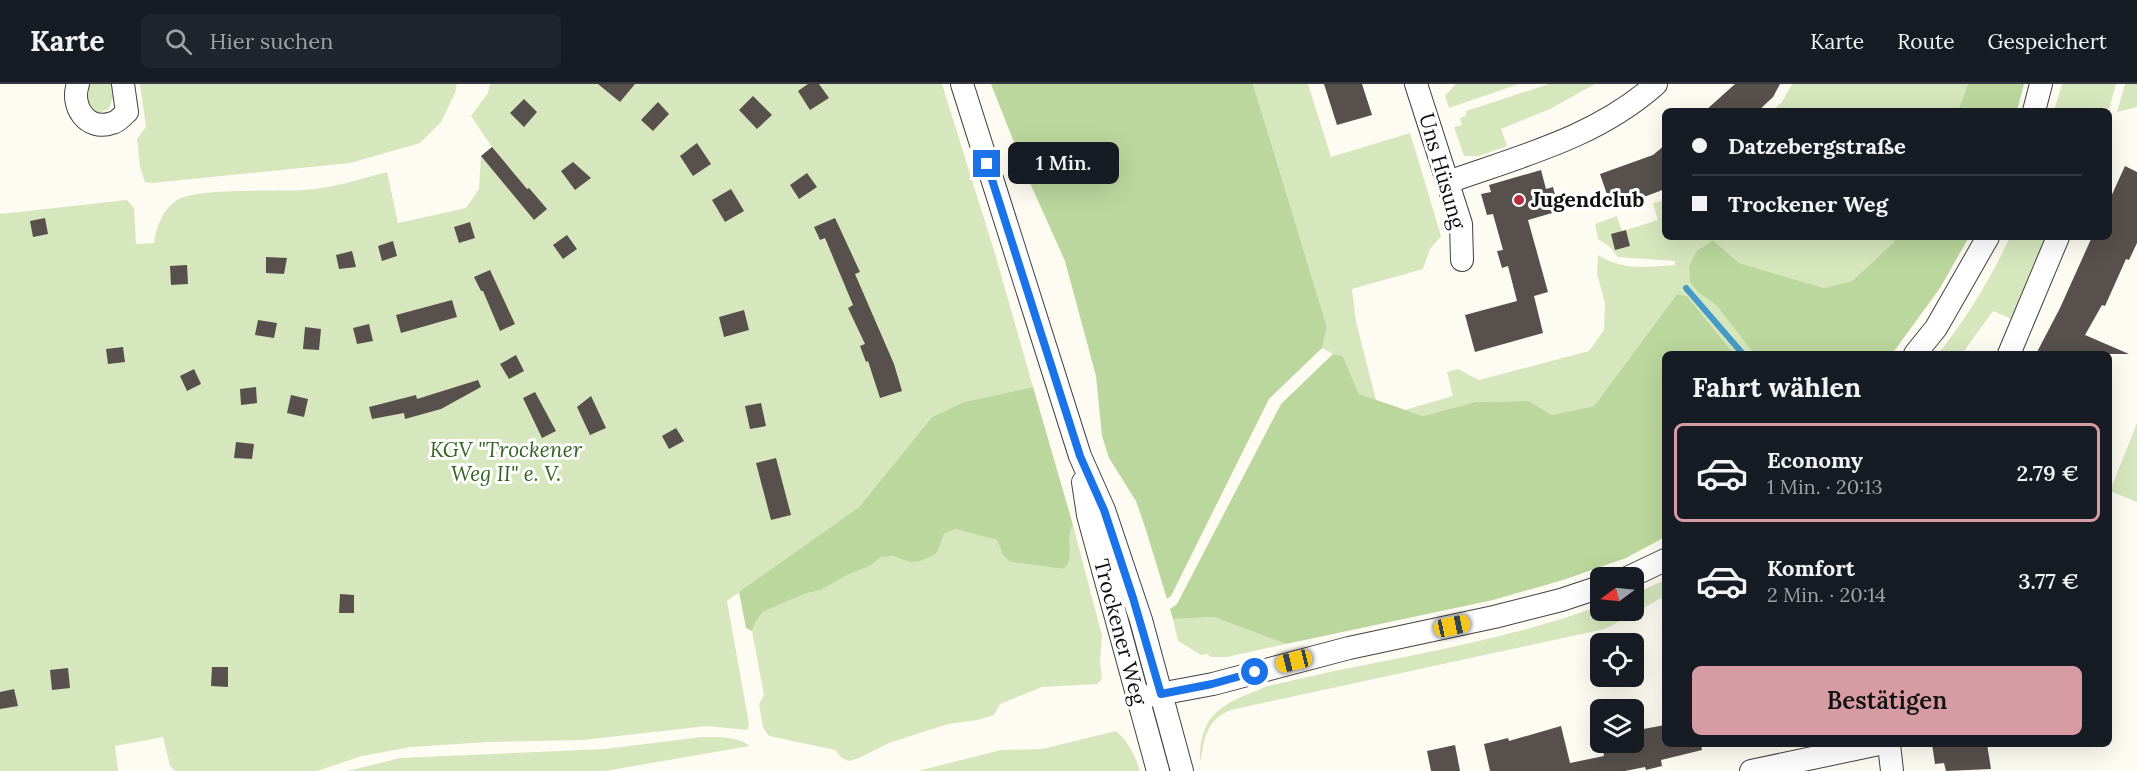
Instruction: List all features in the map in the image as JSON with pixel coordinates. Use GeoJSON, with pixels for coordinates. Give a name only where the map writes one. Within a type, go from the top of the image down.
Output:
{"type":"FeatureCollection","features":[{"type":"Feature","properties":{"kind":"street"},"geometry":{"type":"LineString","coordinates":[[78,84],[75,101],[81,116],[93,124],[113,123],[128,112],[123,84]]}},
{"type":"Feature","properties":{"kind":"street","name":"Trockener Weg"},"geometry":{"type":"LineString","coordinates":[[962,84],[1080,456],[1104,510],[1141,620],[1182,771]]}},
{"type":"Feature","properties":{"kind":"street","name":"Uns Hüsung"},"geometry":{"type":"LineString","coordinates":[[1416,84],[1461,224],[1462,260]]}},
{"type":"Feature","properties":{"kind":"street"},"geometry":{"type":"LineString","coordinates":[[1448,182],[1588,131],[1642,96],[1656,84]]}},
{"type":"Feature","properties":{"kind":"street"},"geometry":{"type":"LineString","coordinates":[[2035,108],[2041,84]]}},
{"type":"Feature","properties":{"kind":"street"},"geometry":{"type":"LineString","coordinates":[[1917,351],[1936,328],[1986,240]]}},
{"type":"Feature","properties":{"kind":"street"},"geometry":{"type":"LineString","coordinates":[[2010,351],[2057,240]]}},
{"type":"Feature","properties":{"kind":"street","name":"Trockener Weg"},"geometry":{"type":"LineString","coordinates":[[1080,456],[1088,515],[1158,771]]}},
{"type":"Feature","properties":{"kind":"street"},"geometry":{"type":"LineString","coordinates":[[1644,570],[1662,561]]}},
{"type":"Feature","properties":{"kind":"street"},"geometry":{"type":"LineString","coordinates":[[1138,699],[1212,684],[1349,648],[1494,617],[1561,600],[1590,590]]}},
{"type":"Feature","properties":{"kind":"street"},"geometry":{"type":"LineString","coordinates":[[1751,771],[1865,747]]}},
{"type":"Feature","properties":{"kind":"street"},"geometry":{"type":"LineString","coordinates":[[1889,747],[1892,771]]}},
{"type":"Feature","properties":{"kind":"green space"},"geometry":{"type":"Polygon","coordinates":[[[88,84],[111,84],[113,97],[109,108],[100,113],[90,112],[83,90],[88,84]]]}},
{"type":"Feature","properties":{"kind":"green space"},"geometry":{"type":"Polygon","coordinates":[[[140,84],[457,84],[441,122],[420,143],[350,163],[152,183],[145,182],[140,167],[137,139],[146,127],[140,84]]]}},
{"type":"Feature","properties":{"kind":"green space","name":"KGV \"Trockener Weg II\" e. V."},"geometry":{"type":"Polygon","coordinates":[[[490,84],[942,84],[996,257],[1033,387],[964,402],[932,417],[859,507],[727,601],[749,724],[747,730],[707,726],[583,740],[488,742],[411,747],[362,756],[317,771],[175,771],[170,766],[163,737],[115,746],[118,771],[0,771],[0,214],[127,200],[134,208],[136,244],[154,243],[164,214],[177,200],[187,196],[219,192],[315,189],[387,172],[398,223],[466,208],[479,189],[481,156],[492,147],[471,116],[488,93],[490,84]]]}},
{"type":"Feature","properties":{"kind":"green space"},"geometry":{"type":"Polygon","coordinates":[[[991,84],[1253,84],[1327,327],[1322,348],[1269,399],[1171,596],[1167,599],[1136,501],[1109,458],[1102,436],[1096,376],[1065,261],[1030,183],[991,84]]]}},
{"type":"Feature","properties":{"kind":"green space"},"geometry":{"type":"Polygon","coordinates":[[[1253,84],[1308,84],[1331,157],[1410,133],[1441,236],[1430,249],[1423,269],[1352,289],[1356,322],[1376,400],[1359,394],[1343,356],[1322,348],[1327,327],[1253,84]]]}},
{"type":"Feature","properties":{"kind":"green space"},"geometry":{"type":"Polygon","coordinates":[[[1456,84],[1519,84],[1449,108],[1445,96],[1456,84]]]}},
{"type":"Feature","properties":{"kind":"green space"},"geometry":{"type":"Polygon","coordinates":[[[1549,84],[1595,84],[1550,109],[1501,129],[1507,146],[1479,156],[1464,156],[1454,127],[1462,125],[1460,118],[1466,116],[1466,111],[1549,84]]]}},
{"type":"Feature","properties":{"kind":"green space"},"geometry":{"type":"Polygon","coordinates":[[[1792,84],[1968,84],[1959,108],[1775,108],[1782,102],[1792,84]]]}},
{"type":"Feature","properties":{"kind":"green space"},"geometry":{"type":"Polygon","coordinates":[[[1968,84],[2024,84],[2018,108],[1959,108],[1968,84]]]}},
{"type":"Feature","properties":{"kind":"green space"},"geometry":{"type":"Polygon","coordinates":[[[2062,84],[2116,84],[2109,108],[2055,108],[2062,84]]]}},
{"type":"Feature","properties":{"kind":"green space"},"geometry":{"type":"Polygon","coordinates":[[[2125,84],[2137,84],[2137,107],[2117,112],[2125,84]]]}},
{"type":"Feature","properties":{"kind":"green space"},"geometry":{"type":"Polygon","coordinates":[[[1662,201],[1662,240],[1713,240],[1699,293],[1716,305],[1752,351],[1732,351],[1687,296],[1677,294],[1594,406],[1552,415],[1529,401],[1475,402],[1423,416],[1405,410],[1453,396],[1447,372],[1458,369],[1479,380],[1589,351],[1604,330],[1605,303],[1597,274],[1598,255],[1626,266],[1675,265],[1675,261],[1618,257],[1610,247],[1598,239],[1595,224],[1617,216],[1630,246],[1626,230],[1658,220],[1653,203],[1662,201]]]}},
{"type":"Feature","properties":{"kind":"green space"},"geometry":{"type":"Polygon","coordinates":[[[1713,240],[1894,240],[1852,281],[1824,288],[1739,263],[1713,240]]]}},
{"type":"Feature","properties":{"kind":"green space"},"geometry":{"type":"Polygon","coordinates":[[[1713,240],[1739,263],[1824,288],[1852,281],[1894,240],[1967,240],[1940,288],[1894,351],[1752,351],[1716,305],[1699,293],[1690,282],[1689,266],[1697,251],[1713,240]]]}},
{"type":"Feature","properties":{"kind":"green space"},"geometry":{"type":"Polygon","coordinates":[[[2009,240],[2048,240],[2014,320],[1993,311],[1964,351],[1940,351],[1958,327],[1995,268],[2009,240]]]}},
{"type":"Feature","properties":{"kind":"green space"},"geometry":{"type":"Polygon","coordinates":[[[1677,294],[1687,296],[1732,351],[1662,351],[1662,539],[1626,558],[1600,567],[1590,567],[1590,571],[1563,580],[1493,600],[1286,644],[1214,617],[1173,619],[1170,609],[1177,604],[1281,404],[1333,354],[1343,356],[1359,394],[1423,416],[1475,402],[1529,401],[1552,415],[1594,406],[1677,294]]]}},
{"type":"Feature","properties":{"kind":"green space"},"geometry":{"type":"Polygon","coordinates":[[[1033,387],[1073,525],[1069,559],[1063,569],[1010,562],[1003,555],[997,540],[955,529],[944,534],[937,553],[921,561],[909,562],[892,556],[881,557],[868,567],[847,575],[821,590],[804,594],[763,612],[752,631],[746,628],[739,592],[859,507],[932,417],[964,402],[1033,387]]]}},
{"type":"Feature","properties":{"kind":"green space"},"geometry":{"type":"Polygon","coordinates":[[[2137,423],[2137,502],[2112,492],[2112,486],[2137,423]]]}},
{"type":"Feature","properties":{"kind":"green space"},"geometry":{"type":"Polygon","coordinates":[[[1073,525],[1102,636],[1100,661],[1102,679],[1097,684],[1042,687],[1000,704],[994,715],[978,720],[948,724],[889,743],[849,761],[842,758],[835,750],[769,736],[763,727],[759,704],[764,695],[752,631],[763,612],[804,594],[821,590],[847,575],[868,567],[881,556],[891,556],[909,562],[937,553],[944,534],[955,529],[997,540],[1003,555],[1010,562],[1063,569],[1069,556],[1069,535],[1073,525]]]}},
{"type":"Feature","properties":{"kind":"green space"},"geometry":{"type":"Polygon","coordinates":[[[1662,581],[1662,598],[1644,608],[1644,589],[1662,581]]]}},
{"type":"Feature","properties":{"kind":"green space"},"geometry":{"type":"Polygon","coordinates":[[[1590,610],[1590,621],[1620,621],[1605,629],[1231,710],[1222,714],[1211,725],[1205,738],[1200,763],[1204,731],[1210,720],[1227,704],[1268,686],[1477,641],[1560,620],[1590,610]]]}},
{"type":"Feature","properties":{"kind":"green space"},"geometry":{"type":"Polygon","coordinates":[[[1214,617],[1286,644],[1227,657],[1210,657],[1208,654],[1201,655],[1178,641],[1173,619],[1214,617]]]}},
{"type":"Feature","properties":{"kind":"green space"},"geometry":{"type":"Polygon","coordinates":[[[1116,731],[1131,750],[1140,771],[918,771],[1001,750],[1042,749],[1116,731]]]}},
{"type":"Feature","properties":{"kind":"green space"},"geometry":{"type":"Polygon","coordinates":[[[702,737],[734,739],[750,746],[605,771],[348,771],[400,758],[605,749],[702,737]]]}},
{"type":"Feature","properties":{"kind":"building"},"geometry":{"type":"Polygon","coordinates":[[[598,84],[635,84],[620,102],[598,84]]]}},
{"type":"Feature","properties":{"kind":"building"},"geometry":{"type":"Polygon","coordinates":[[[808,84],[819,84],[829,98],[810,110],[798,91],[808,84]]]}},
{"type":"Feature","properties":{"kind":"building"},"geometry":{"type":"Polygon","coordinates":[[[1324,84],[1362,84],[1372,115],[1337,125],[1324,84]]]}},
{"type":"Feature","properties":{"kind":"building"},"geometry":{"type":"Polygon","coordinates":[[[1735,84],[1780,84],[1773,97],[1761,108],[1708,108],[1735,84]]]}},
{"type":"Feature","properties":{"kind":"building"},"geometry":{"type":"Polygon","coordinates":[[[753,96],[772,115],[757,129],[739,110],[753,96]]]}},
{"type":"Feature","properties":{"kind":"building"},"geometry":{"type":"Polygon","coordinates":[[[524,99],[537,112],[524,127],[510,113],[524,99]]]}},
{"type":"Feature","properties":{"kind":"building"},"geometry":{"type":"Polygon","coordinates":[[[658,102],[669,114],[653,131],[641,120],[658,102]]]}},
{"type":"Feature","properties":{"kind":"building"},"geometry":{"type":"Polygon","coordinates":[[[697,143],[711,164],[693,176],[680,156],[697,143]]]}},
{"type":"Feature","properties":{"kind":"building"},"geometry":{"type":"Polygon","coordinates":[[[492,147],[547,209],[534,220],[481,156],[492,147]]]}},
{"type":"Feature","properties":{"kind":"building"},"geometry":{"type":"Polygon","coordinates":[[[1662,148],[1662,190],[1612,209],[1600,174],[1653,155],[1662,148]]]}},
{"type":"Feature","properties":{"kind":"building"},"geometry":{"type":"Polygon","coordinates":[[[573,162],[591,178],[575,190],[561,171],[573,162]]]}},
{"type":"Feature","properties":{"kind":"building"},"geometry":{"type":"Polygon","coordinates":[[[2125,166],[2137,172],[2137,243],[2129,260],[2126,259],[2105,306],[2102,305],[2085,335],[2129,354],[2112,354],[2112,351],[2038,351],[2091,240],[2112,240],[2112,194],[2125,166]]]}},
{"type":"Feature","properties":{"kind":"building"},"geometry":{"type":"Polygon","coordinates":[[[1541,170],[1546,189],[1553,187],[1559,211],[1528,220],[1548,292],[1534,296],[1543,333],[1475,352],[1465,315],[1517,301],[1508,266],[1502,268],[1497,251],[1503,250],[1493,214],[1487,215],[1481,194],[1491,192],[1489,185],[1541,170]]]}},
{"type":"Feature","properties":{"kind":"building"},"geometry":{"type":"Polygon","coordinates":[[[807,173],[817,187],[799,199],[790,185],[807,173]]]}},
{"type":"Feature","properties":{"kind":"building"},"geometry":{"type":"Polygon","coordinates":[[[731,189],[744,211],[725,222],[712,200],[731,189]]]}},
{"type":"Feature","properties":{"kind":"building"},"geometry":{"type":"Polygon","coordinates":[[[45,218],[48,234],[33,237],[30,221],[45,218]]]}},
{"type":"Feature","properties":{"kind":"building"},"geometry":{"type":"Polygon","coordinates":[[[835,218],[860,272],[855,274],[894,364],[902,391],[880,398],[868,361],[866,362],[860,346],[865,344],[848,308],[853,305],[825,238],[820,240],[814,227],[835,218]]]}},
{"type":"Feature","properties":{"kind":"building"},"geometry":{"type":"Polygon","coordinates":[[[470,222],[475,238],[459,243],[454,227],[470,222]]]}},
{"type":"Feature","properties":{"kind":"building"},"geometry":{"type":"Polygon","coordinates":[[[1626,230],[1630,246],[1615,250],[1611,234],[1626,230]]]}},
{"type":"Feature","properties":{"kind":"building"},"geometry":{"type":"Polygon","coordinates":[[[567,235],[577,249],[563,259],[553,245],[567,235]]]}},
{"type":"Feature","properties":{"kind":"building"},"geometry":{"type":"Polygon","coordinates":[[[393,241],[397,256],[382,261],[378,246],[393,241]]]}},
{"type":"Feature","properties":{"kind":"building"},"geometry":{"type":"Polygon","coordinates":[[[352,251],[356,267],[339,269],[336,255],[352,251]]]}},
{"type":"Feature","properties":{"kind":"building"},"geometry":{"type":"Polygon","coordinates":[[[266,257],[287,258],[284,274],[266,273],[266,257]]]}},
{"type":"Feature","properties":{"kind":"building"},"geometry":{"type":"Polygon","coordinates":[[[187,265],[188,284],[171,285],[170,266],[187,265]]]}},
{"type":"Feature","properties":{"kind":"building"},"geometry":{"type":"Polygon","coordinates":[[[490,270],[515,324],[500,331],[483,291],[474,277],[490,270]]]}},
{"type":"Feature","properties":{"kind":"building"},"geometry":{"type":"Polygon","coordinates":[[[452,300],[457,317],[401,333],[396,315],[452,300]]]}},
{"type":"Feature","properties":{"kind":"building"},"geometry":{"type":"Polygon","coordinates":[[[744,310],[749,330],[724,337],[719,317],[744,310]]]}},
{"type":"Feature","properties":{"kind":"building"},"geometry":{"type":"Polygon","coordinates":[[[258,320],[277,323],[274,338],[255,335],[258,320]]]}},
{"type":"Feature","properties":{"kind":"building"},"geometry":{"type":"Polygon","coordinates":[[[369,324],[373,341],[357,344],[353,328],[369,324]]]}},
{"type":"Feature","properties":{"kind":"building"},"geometry":{"type":"Polygon","coordinates":[[[305,327],[321,329],[319,350],[303,349],[305,327]]]}},
{"type":"Feature","properties":{"kind":"building"},"geometry":{"type":"Polygon","coordinates":[[[123,347],[125,362],[108,364],[106,349],[123,347]]]}},
{"type":"Feature","properties":{"kind":"building"},"geometry":{"type":"Polygon","coordinates":[[[516,355],[524,371],[509,379],[500,364],[516,355]]]}},
{"type":"Feature","properties":{"kind":"building"},"geometry":{"type":"Polygon","coordinates":[[[194,369],[201,384],[187,391],[180,376],[194,369]]]}},
{"type":"Feature","properties":{"kind":"building"},"geometry":{"type":"Polygon","coordinates":[[[478,380],[481,387],[441,409],[405,419],[404,413],[372,419],[369,407],[416,395],[417,399],[478,380]]]}},
{"type":"Feature","properties":{"kind":"building"},"geometry":{"type":"Polygon","coordinates":[[[256,387],[257,403],[241,405],[240,389],[256,387]]]}},
{"type":"Feature","properties":{"kind":"building"},"geometry":{"type":"Polygon","coordinates":[[[535,392],[556,431],[542,438],[523,398],[535,392]]]}},
{"type":"Feature","properties":{"kind":"building"},"geometry":{"type":"Polygon","coordinates":[[[291,395],[308,399],[304,417],[287,413],[291,395]]]}},
{"type":"Feature","properties":{"kind":"building"},"geometry":{"type":"Polygon","coordinates":[[[591,396],[606,428],[590,435],[577,407],[591,396]]]}},
{"type":"Feature","properties":{"kind":"building"},"geometry":{"type":"Polygon","coordinates":[[[761,403],[766,426],[750,429],[745,406],[761,403]]]}},
{"type":"Feature","properties":{"kind":"building"},"geometry":{"type":"Polygon","coordinates":[[[676,428],[684,441],[669,449],[662,436],[676,428]]]}},
{"type":"Feature","properties":{"kind":"building"},"geometry":{"type":"Polygon","coordinates":[[[236,442],[254,444],[252,459],[234,458],[236,442]]]}},
{"type":"Feature","properties":{"kind":"building"},"geometry":{"type":"Polygon","coordinates":[[[776,458],[791,515],[771,520],[756,463],[776,458]]]}},
{"type":"Feature","properties":{"kind":"building"},"geometry":{"type":"Polygon","coordinates":[[[340,594],[354,595],[354,613],[339,613],[340,594]]]}},
{"type":"Feature","properties":{"kind":"building"},"geometry":{"type":"Polygon","coordinates":[[[212,667],[228,667],[228,687],[211,686],[212,667]]]}},
{"type":"Feature","properties":{"kind":"building"},"geometry":{"type":"Polygon","coordinates":[[[68,668],[70,688],[52,690],[50,670],[68,668]]]}},
{"type":"Feature","properties":{"kind":"building"},"geometry":{"type":"Polygon","coordinates":[[[14,689],[18,706],[0,709],[0,692],[14,689]]]}},
{"type":"Feature","properties":{"kind":"building"},"geometry":{"type":"Polygon","coordinates":[[[1561,726],[1570,763],[1604,756],[1603,753],[1644,753],[1644,729],[1662,726],[1662,747],[1702,747],[1702,750],[1661,760],[1662,766],[1646,770],[1645,767],[1625,771],[1490,771],[1484,744],[1508,738],[1509,741],[1561,726]]]}},
{"type":"Feature","properties":{"kind":"building"},"geometry":{"type":"Polygon","coordinates":[[[1455,745],[1460,771],[1431,771],[1427,751],[1455,745]]]}},
{"type":"Feature","properties":{"kind":"building"},"geometry":{"type":"Polygon","coordinates":[[[1932,747],[1987,747],[1991,769],[1946,771],[1944,763],[1935,764],[1932,747]]]}},
{"type":"Feature","properties":{"kind":"waterway"},"geometry":{"type":"LineString","coordinates":[[1686,288],[1740,351]]}},
{"type":"Feature","properties":{"kind":"place","name":"Jugendclub"},"geometry":{"type":"Point","coordinates":[1519,200]}},
{"type":"Feature","properties":{"kind":"route"},"geometry":{"type":"LineString","coordinates":[[987,164],[1080,456],[1104,510],[1141,620],[1161,694],[1212,684],[1255,672]]}}]}
